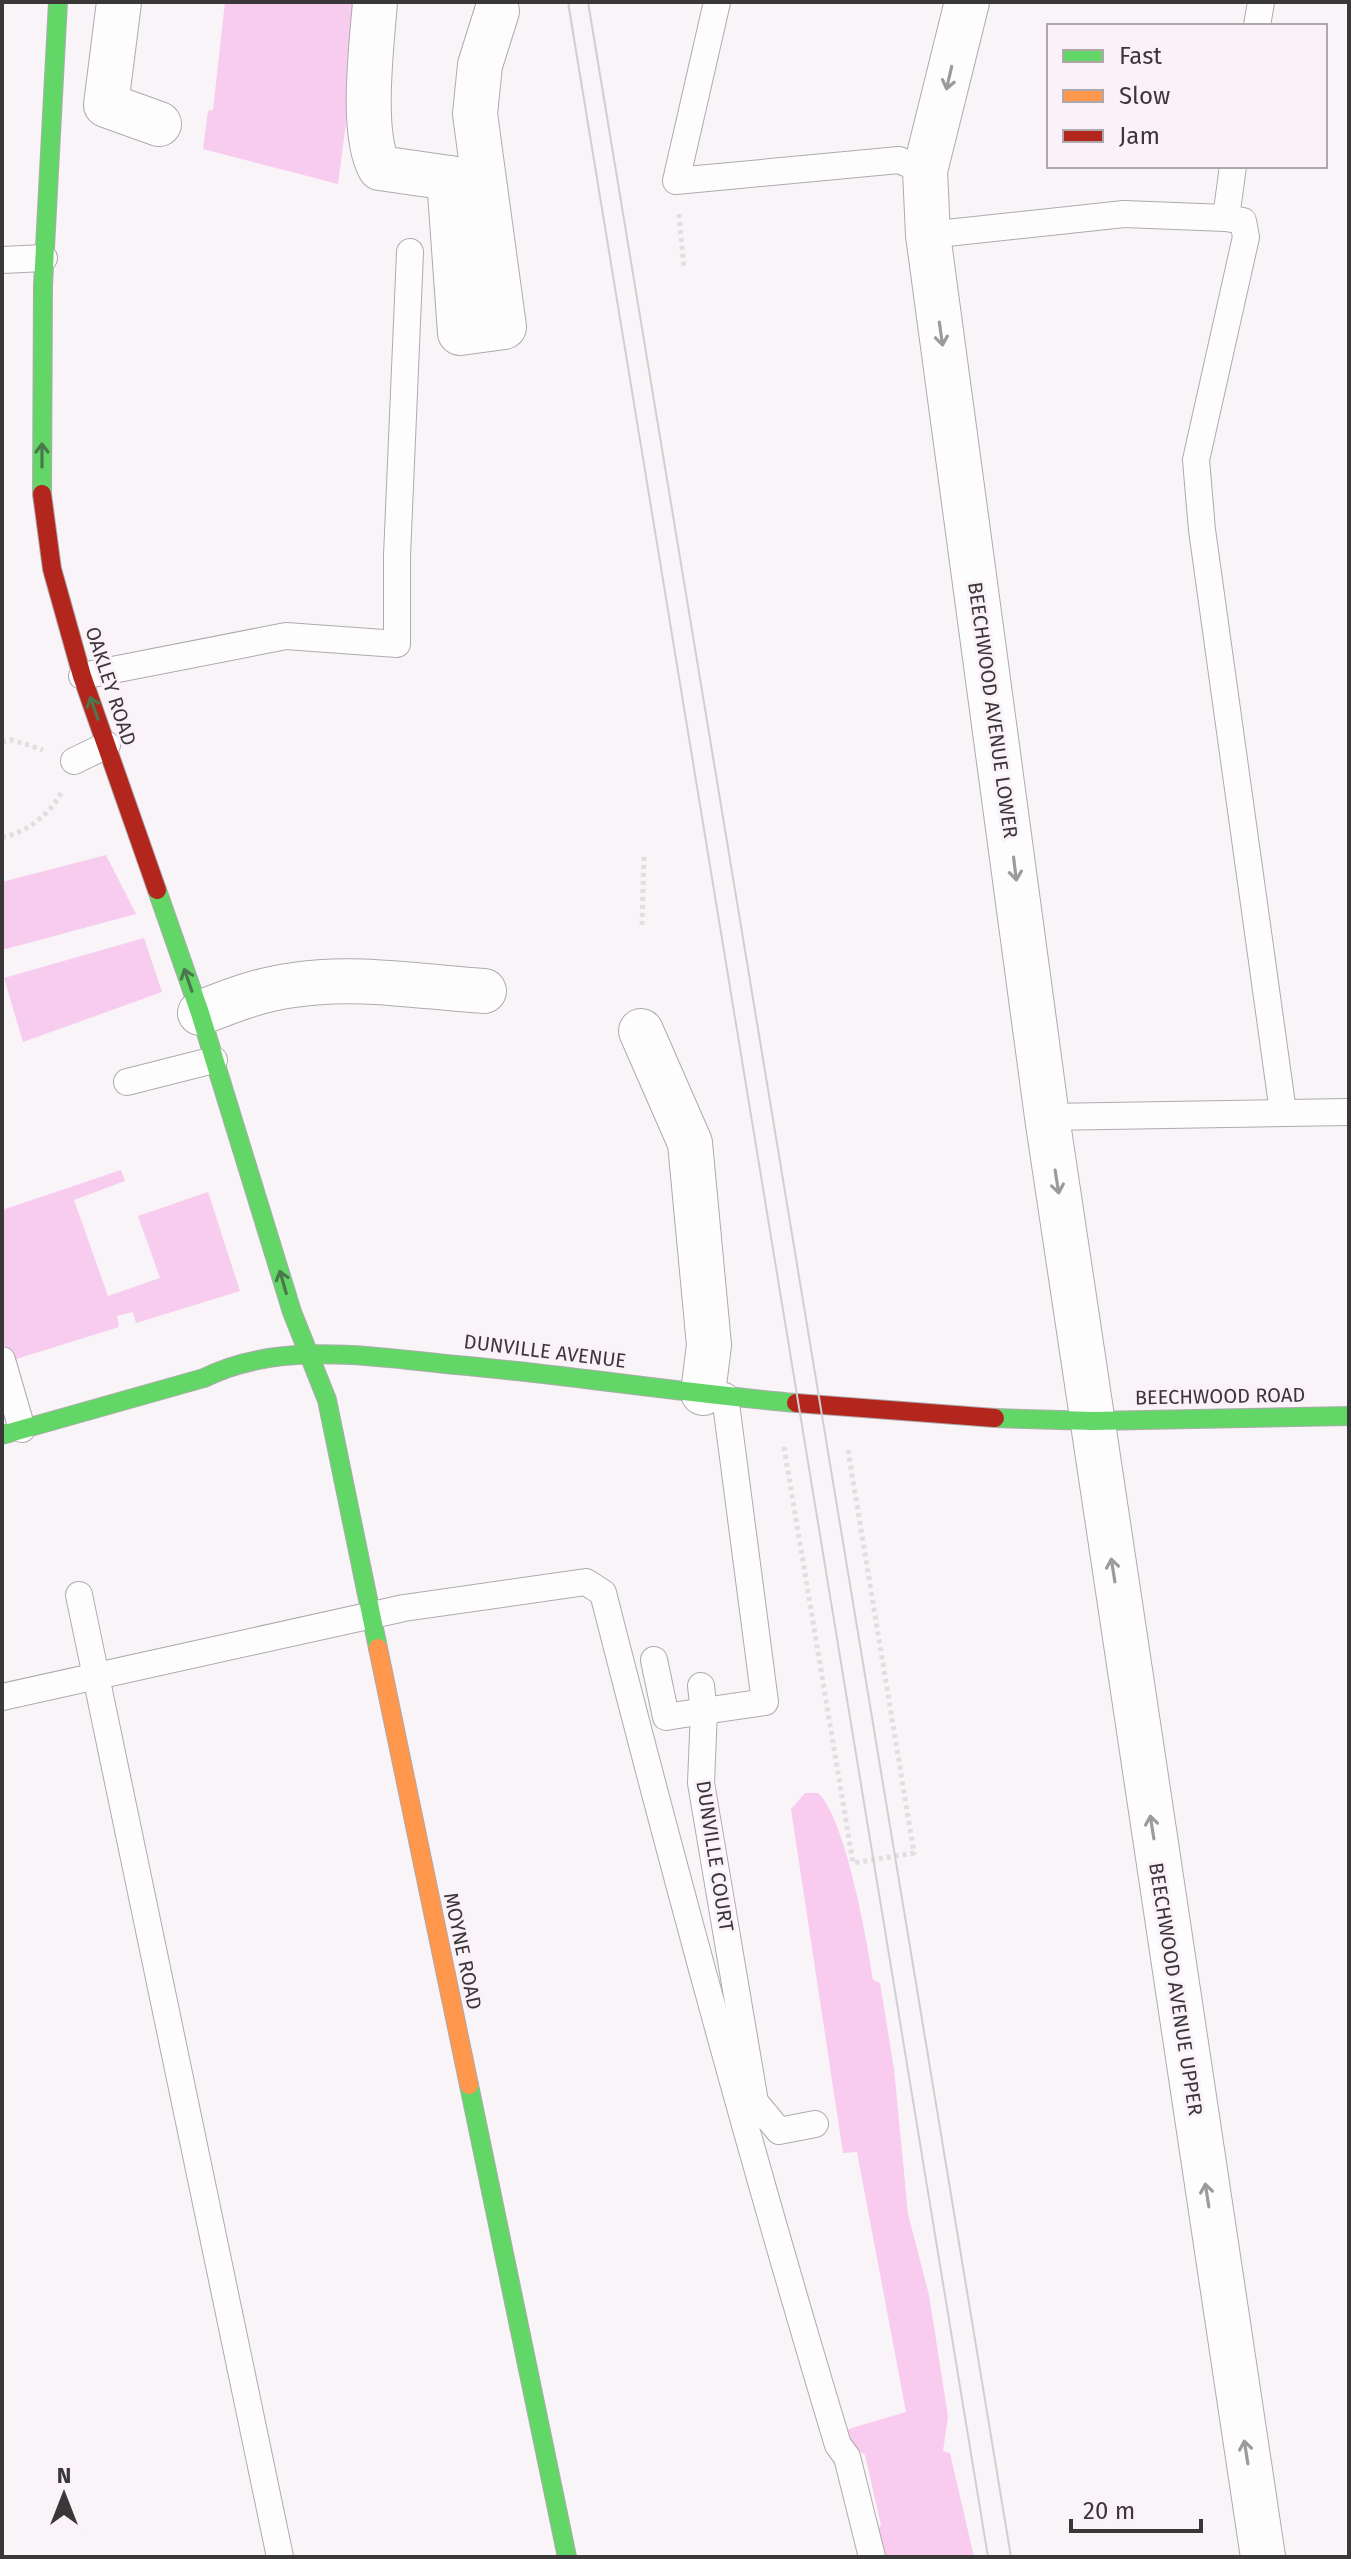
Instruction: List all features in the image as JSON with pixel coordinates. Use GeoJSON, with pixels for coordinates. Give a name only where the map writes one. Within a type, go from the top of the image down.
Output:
{"type":"FeatureCollection","features":[{"type":"Feature","properties":{"kind":"street","name":"OAKLEY ROAD"},"geometry":{"type":"LineString","coordinates":[[58,2],[44,258],[42,504],[52,569],[82,676],[200,1013],[292,1312],[310,1355]]}},
{"type":"Feature","properties":{"kind":"street"},"geometry":{"type":"LineString","coordinates":[[119,2],[106,105],[159,124]]}},
{"type":"Feature","properties":{"kind":"street"},"geometry":{"type":"LineString","coordinates":[[375,2],[369,92],[374,157],[380,168],[467,180],[480,65],[497,11]]}},
{"type":"Feature","properties":{"kind":"street","name":"BEECHWOOD AVENUE LOWER"},"geometry":{"type":"LineString","coordinates":[[967,2],[925,171],[928,235],[1047,1117],[1093,1421]]}},
{"type":"Feature","properties":{"kind":"street"},"geometry":{"type":"LineString","coordinates":[[200,1013],[241,997],[295,984],[359,981],[484,991]]}},
{"type":"Feature","properties":{"kind":"street"},"geometry":{"type":"LineString","coordinates":[[641,1031],[690,1143],[714,1395]]}},
{"type":"Feature","properties":{"kind":"street","name":"DUNVILLE AVENUE"},"geometry":{"type":"LineString","coordinates":[[12,1432],[204,1378],[226,1367],[310,1355],[407,1358],[714,1395],[940,1416],[1093,1421]]}},
{"type":"Feature","properties":{"kind":"street","name":"MOYNE ROAD"},"geometry":{"type":"LineString","coordinates":[[310,1355],[327,1400],[567,2557]]}},
{"type":"Feature","properties":{"kind":"street","name":"BEECHWOOD ROAD"},"geometry":{"type":"LineString","coordinates":[[1093,1421],[1349,1416]]}},
{"type":"Feature","properties":{"kind":"street","name":"BEECHWOOD AVENUE UPPER"},"geometry":{"type":"LineString","coordinates":[[1093,1421],[1263,2557]]}},
{"type":"Feature","properties":{"kind":"lane"},"geometry":{"type":"LineString","coordinates":[[717,2],[676,181],[899,160],[925,171]]}},
{"type":"Feature","properties":{"kind":"lane"},"geometry":{"type":"LineString","coordinates":[[1257,24],[1261,2]]}},
{"type":"Feature","properties":{"kind":"lane"},"geometry":{"type":"LineString","coordinates":[[1226,218],[1233,168]]}},
{"type":"Feature","properties":{"kind":"lane"},"geometry":{"type":"LineString","coordinates":[[928,235],[1124,214],[1243,221],[1246,237],[1196,460],[1202,530],[1283,1112]]}},
{"type":"Feature","properties":{"kind":"lane"},"geometry":{"type":"LineString","coordinates":[[82,676],[286,636],[397,644],[397,556],[410,252]]}},
{"type":"Feature","properties":{"kind":"lane"},"geometry":{"type":"LineString","coordinates":[[2,260],[44,258]]}},
{"type":"Feature","properties":{"kind":"lane"},"geometry":{"type":"LineString","coordinates":[[74,761],[107,745]]}},
{"type":"Feature","properties":{"kind":"lane"},"geometry":{"type":"LineString","coordinates":[[127,1082],[214,1060]]}},
{"type":"Feature","properties":{"kind":"lane"},"geometry":{"type":"LineString","coordinates":[[1047,1117],[1349,1112]]}},
{"type":"Feature","properties":{"kind":"lane"},"geometry":{"type":"LineString","coordinates":[[2,1360],[12,1432]]}},
{"type":"Feature","properties":{"kind":"lane"},"geometry":{"type":"LineString","coordinates":[[654,1660],[666,1717],[702,1698],[765,1702],[714,1395]]}},
{"type":"Feature","properties":{"kind":"lane"},"geometry":{"type":"LineString","coordinates":[[2,1697],[404,1608],[586,1582],[603,1593],[690,1936],[758,2181],[838,2445],[847,2457],[872,2557]]}},
{"type":"Feature","properties":{"kind":"lane"},"geometry":{"type":"LineString","coordinates":[[79,1595],[280,2557]]}},
{"type":"Feature","properties":{"kind":"lane","name":"DUNVILLE COURT"},"geometry":{"type":"LineString","coordinates":[[702,1698],[701,1783],[755,2102],[779,2131],[815,2124]]}},
{"type":"Feature","properties":{"kind":"path"},"geometry":{"type":"LineString","coordinates":[[676,181],[684,269]]}},
{"type":"Feature","properties":{"kind":"path"},"geometry":{"type":"LineString","coordinates":[[2,837],[16,835],[56,804],[74,761]]}},
{"type":"Feature","properties":{"kind":"path"},"geometry":{"type":"LineString","coordinates":[[642,925],[644,855]]}},
{"type":"Feature","properties":{"kind":"path"},"geometry":{"type":"LineString","coordinates":[[784,1447],[853,1863],[914,1853],[846,1437]]}},
{"type":"Feature","properties":{"kind":"shaded area"},"geometry":{"type":"Polygon","coordinates":[[[225,2],[362,2],[338,184],[203,149],[208,111],[213,110],[225,2]]]}},
{"type":"Feature","properties":{"kind":"shaded area"},"geometry":{"type":"Polygon","coordinates":[[[106,855],[136,914],[2,950],[2,882],[106,855]]]}},
{"type":"Feature","properties":{"kind":"shaded area"},"geometry":{"type":"Polygon","coordinates":[[[144,938],[162,992],[23,1042],[4,978],[144,938]]]}},
{"type":"Feature","properties":{"kind":"shaded area"},"geometry":{"type":"Polygon","coordinates":[[[121,1170],[125,1181],[74,1200],[108,1296],[160,1278],[138,1216],[208,1192],[240,1291],[136,1323],[133,1312],[117,1316],[119,1327],[10,1361],[2,1337],[2,1210],[121,1170]]]}},
{"type":"Feature","properties":{"kind":"shaded area"},"geometry":{"type":"Polygon","coordinates":[[[805,1793],[818,1793],[837,1827],[853,1880],[873,1980],[880,1983],[894,2069],[908,2214],[929,2295],[948,2416],[943,2451],[950,2453],[974,2557],[881,2557],[875,2536],[881,2525],[865,2455],[849,2444],[842,2431],[906,2412],[857,2152],[843,2153],[791,1809],[805,1793]]]}},
{"type":"Feature","properties":{"kind":"tram line"},"geometry":{"type":"LineString","coordinates":[[568,2],[988,2557]]}},
{"type":"Feature","properties":{"kind":"tram line"},"geometry":{"type":"LineString","coordinates":[[588,2],[1011,2557]]}},
{"type":"Feature","properties":{"kind":"traffic: fast"},"geometry":{"type":"LineString","coordinates":[[42,494],[43,285],[58,2]]}},
{"type":"Feature","properties":{"kind":"traffic: fast"},"geometry":{"type":"LineString","coordinates":[[157,890],[200,1013],[292,1312],[327,1400],[378,1648]]}},
{"type":"Feature","properties":{"kind":"traffic: fast"},"geometry":{"type":"LineString","coordinates":[[2,1435],[204,1378],[233,1366],[296,1355],[393,1358],[796,1403]]}},
{"type":"Feature","properties":{"kind":"traffic: fast"},"geometry":{"type":"LineString","coordinates":[[995,1418],[1093,1421],[1349,1416]]}},
{"type":"Feature","properties":{"kind":"traffic: fast"},"geometry":{"type":"LineString","coordinates":[[469,2085],[567,2557]]}},
{"type":"Feature","properties":{"kind":"traffic: slow"},"geometry":{"type":"LineString","coordinates":[[378,1648],[469,2085]]}},
{"type":"Feature","properties":{"kind":"traffic: jam"},"geometry":{"type":"LineString","coordinates":[[42,494],[52,569],[82,676],[157,890]]}},
{"type":"Feature","properties":{"kind":"traffic: jam"},"geometry":{"type":"LineString","coordinates":[[796,1403],[995,1418]]}}]}
